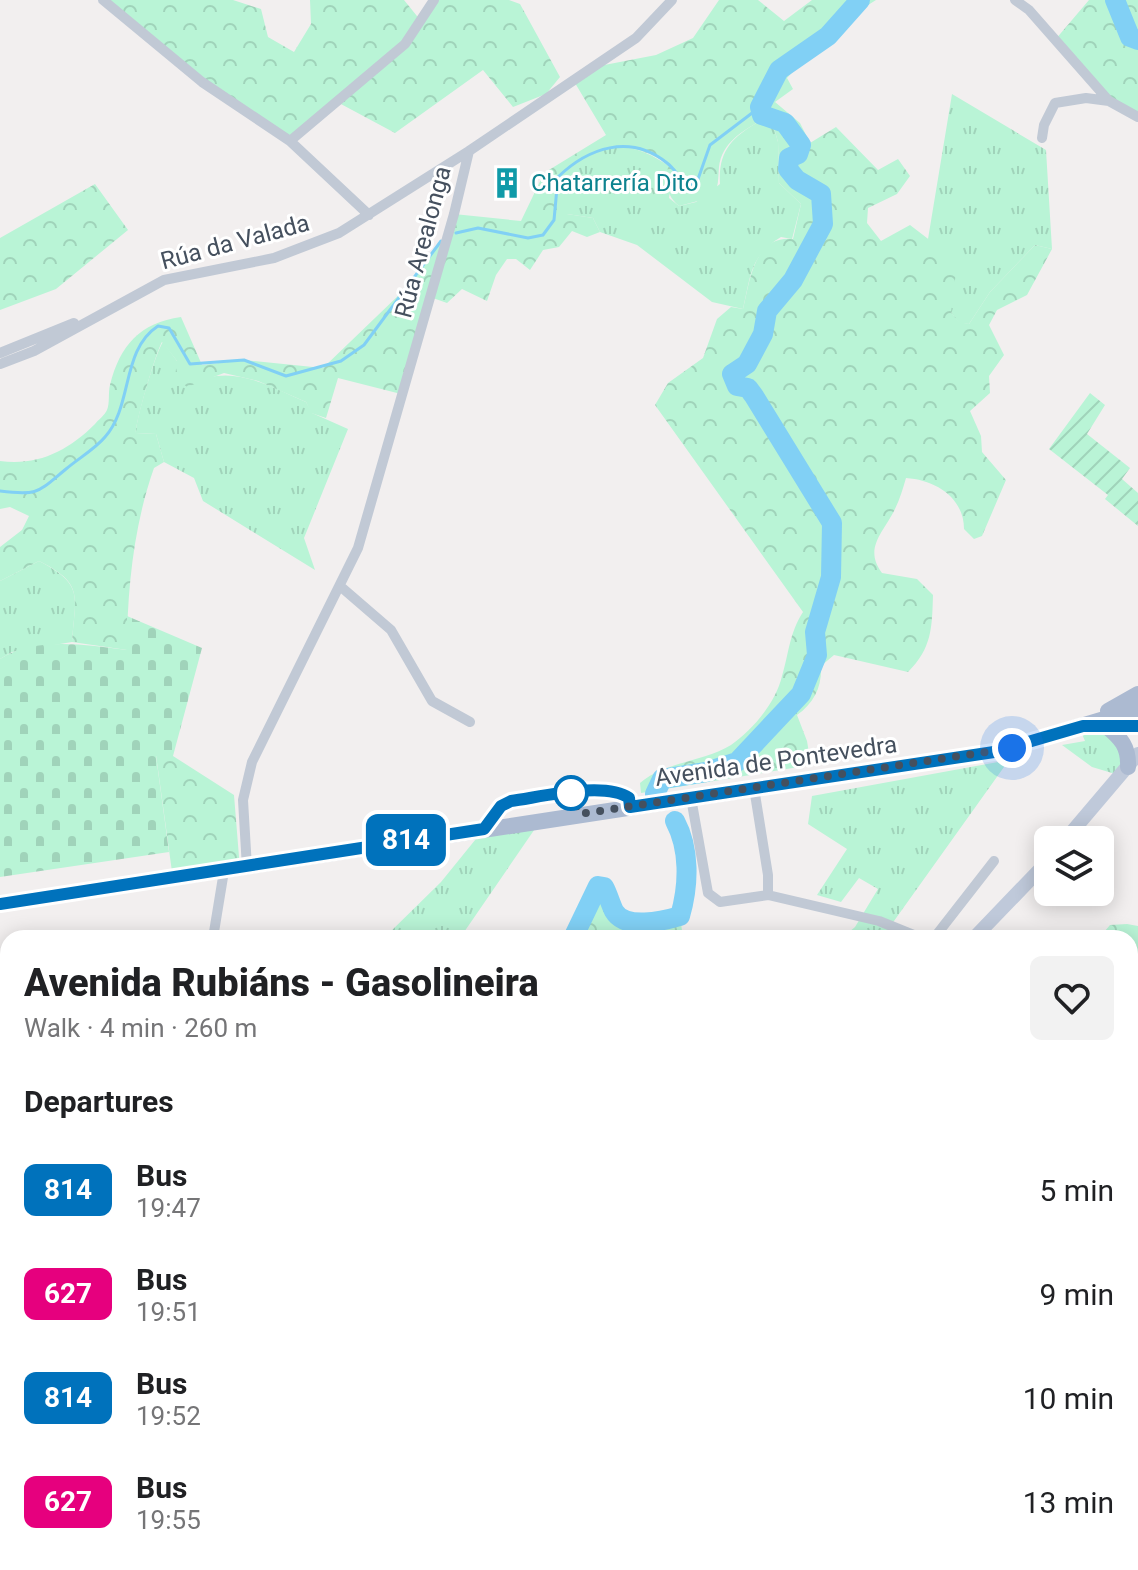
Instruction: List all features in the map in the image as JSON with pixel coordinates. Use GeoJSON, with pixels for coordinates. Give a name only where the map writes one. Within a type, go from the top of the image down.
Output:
{"type":"FeatureCollection","features":[{"type":"Feature","properties":{"kind":"main road"},"geometry":{"type":"LineString","coordinates":[[1083,726],[1138,694]]}},
{"type":"Feature","properties":{"kind":"main road"},"geometry":{"type":"LineString","coordinates":[[1083,726],[1138,709]]}},
{"type":"Feature","properties":{"kind":"main road","name":"Avenida de Pontevedra"},"geometry":{"type":"LineString","coordinates":[[0,904],[994,752],[1083,726]]}},
{"type":"Feature","properties":{"kind":"main road"},"geometry":{"type":"LineString","coordinates":[[1083,726],[1138,727]]}},
{"type":"Feature","properties":{"kind":"main road"},"geometry":{"type":"LineString","coordinates":[[1077,826],[1131,766],[1121,738],[1106,726]]}},
{"type":"Feature","properties":{"kind":"main road"},"geometry":{"type":"LineString","coordinates":[[982,930],[1034,876]]}},
{"type":"Feature","properties":{"kind":"street"},"geometry":{"type":"LineString","coordinates":[[103,0],[202,82],[290,141],[369,215]]}},
{"type":"Feature","properties":{"kind":"street"},"geometry":{"type":"LineString","coordinates":[[290,141],[405,44],[434,0]]}},
{"type":"Feature","properties":{"kind":"street","name":"Rúa Arealonga"},"geometry":{"type":"LineString","coordinates":[[247,868],[243,800],[252,762],[358,548],[454,214],[469,151],[636,38],[672,0]]}},
{"type":"Feature","properties":{"kind":"street"},"geometry":{"type":"LineString","coordinates":[[1015,0],[1029,10],[1109,101],[1138,117]]}},
{"type":"Feature","properties":{"kind":"street"},"geometry":{"type":"LineString","coordinates":[[1042,138],[1044,125],[1055,103],[1086,98],[1109,101]]}},
{"type":"Feature","properties":{"kind":"street","name":"Rúa da Valada"},"geometry":{"type":"LineString","coordinates":[[0,364],[34,351],[164,280],[274,258],[339,233],[469,151]]}},
{"type":"Feature","properties":{"kind":"street","name":"Rúa da Valada"},"geometry":{"type":"LineString","coordinates":[[0,353],[72,323],[91,319]]}},
{"type":"Feature","properties":{"kind":"street"},"geometry":{"type":"LineString","coordinates":[[340,586],[391,630],[432,701],[470,722]]}},
{"type":"Feature","properties":{"kind":"street"},"geometry":{"type":"LineString","coordinates":[[754,788],[768,875],[768,895]]}},
{"type":"Feature","properties":{"kind":"street"},"geometry":{"type":"LineString","coordinates":[[691,798],[708,893],[720,902],[768,895],[879,921],[901,930]]}},
{"type":"Feature","properties":{"kind":"street"},"geometry":{"type":"LineString","coordinates":[[940,930],[994,861]]}},
{"type":"Feature","properties":{"kind":"street"},"geometry":{"type":"LineString","coordinates":[[214,930],[224,871]]}},
{"type":"Feature","properties":{"kind":"green space"},"geometry":{"type":"Polygon","coordinates":[[[103,0],[233,0],[261,9],[268,37],[294,52],[311,24],[310,0],[404,0],[421,21],[432,0],[509,0],[520,4],[560,77],[546,94],[513,107],[483,70],[395,133],[339,103],[290,141],[202,82],[103,0]]]}},
{"type":"Feature","properties":{"kind":"green space"},"geometry":{"type":"Polygon","coordinates":[[[719,0],[758,0],[784,21],[812,0],[876,0],[787,78],[793,89],[775,102],[800,123],[810,143],[836,127],[878,170],[898,159],[910,176],[897,194],[868,208],[867,223],[881,241],[910,225],[940,248],[956,272],[951,312],[959,322],[969,324],[990,292],[1035,245],[1052,249],[1027,295],[997,310],[989,325],[1004,355],[989,376],[990,393],[970,411],[981,436],[982,452],[1006,480],[982,536],[974,539],[964,529],[959,508],[946,493],[928,482],[906,478],[897,505],[877,540],[874,556],[882,573],[917,579],[933,595],[931,628],[926,646],[908,672],[834,655],[821,666],[816,694],[797,715],[807,741],[811,765],[641,793],[640,783],[650,776],[720,751],[739,739],[755,723],[779,686],[792,636],[803,612],[655,405],[668,383],[703,358],[717,319],[731,307],[743,309],[752,273],[762,252],[770,244],[793,239],[801,204],[779,183],[778,142],[774,128],[760,121],[739,134],[724,151],[713,197],[679,206],[667,187],[669,164],[639,150],[611,148],[571,165],[558,177],[567,193],[567,214],[593,218],[600,232],[587,237],[572,231],[559,247],[543,250],[530,270],[516,259],[507,259],[496,275],[487,301],[462,289],[447,303],[430,297],[401,394],[338,378],[326,418],[311,413],[306,402],[258,381],[224,373],[187,387],[175,377],[177,361],[162,342],[142,403],[136,433],[156,434],[164,462],[154,468],[137,534],[128,604],[127,650],[72,642],[74,593],[64,577],[54,569],[39,561],[0,581],[0,547],[22,530],[29,516],[10,507],[0,509],[0,461],[40,459],[63,449],[85,434],[106,412],[114,371],[134,338],[154,325],[181,317],[202,365],[244,360],[323,368],[402,292],[441,241],[450,236],[454,214],[521,221],[544,173],[606,135],[575,83],[594,67],[656,55],[693,38],[719,0]]]}},
{"type":"Feature","properties":{"kind":"green space"},"geometry":{"type":"Polygon","coordinates":[[[1089,0],[1138,0],[1138,117],[1109,101],[1055,40],[1089,0]]]}},
{"type":"Feature","properties":{"kind":"green space"},"geometry":{"type":"Polygon","coordinates":[[[952,94],[1046,150],[1052,249],[1035,245],[990,292],[969,324],[959,323],[951,312],[928,239],[952,94]]]}},
{"type":"Feature","properties":{"kind":"green space"},"geometry":{"type":"Polygon","coordinates":[[[760,121],[774,128],[778,142],[779,183],[801,204],[792,239],[781,237],[757,259],[743,309],[712,302],[637,245],[600,232],[593,218],[567,214],[567,193],[558,177],[586,156],[614,147],[642,152],[673,169],[669,198],[679,206],[696,202],[720,184],[721,162],[729,146],[760,121]]]}},
{"type":"Feature","properties":{"kind":"green space"},"geometry":{"type":"Polygon","coordinates":[[[95,184],[128,230],[56,289],[0,310],[0,238],[95,184]]]}},
{"type":"Feature","properties":{"kind":"green space"},"geometry":{"type":"Polygon","coordinates":[[[163,342],[177,361],[207,378],[232,376],[258,381],[306,402],[312,413],[348,429],[304,538],[315,570],[203,501],[194,478],[164,462],[156,434],[136,433],[146,387],[163,342]]]}},
{"type":"Feature","properties":{"kind":"green space"},"geometry":{"type":"Polygon","coordinates":[[[1090,393],[1105,405],[1087,434],[1130,468],[1122,479],[1138,493],[1138,526],[1105,499],[1108,495],[1049,449],[1090,393]]]}},
{"type":"Feature","properties":{"kind":"green space"},"geometry":{"type":"Polygon","coordinates":[[[39,561],[64,577],[74,593],[72,642],[12,652],[0,659],[0,581],[39,561]]]}},
{"type":"Feature","properties":{"kind":"green space"},"geometry":{"type":"Polygon","coordinates":[[[127,616],[202,648],[173,756],[156,756],[169,852],[0,877],[0,659],[29,647],[45,645],[127,650],[127,616]]]}},
{"type":"Feature","properties":{"kind":"green space"},"geometry":{"type":"Polygon","coordinates":[[[1079,727],[1121,738],[1122,776],[1092,767],[1062,745],[1085,741],[1079,727]]]}},
{"type":"Feature","properties":{"kind":"green space"},"geometry":{"type":"Polygon","coordinates":[[[156,755],[173,756],[234,795],[240,869],[173,879],[156,755]]]}},
{"type":"Feature","properties":{"kind":"green space"},"geometry":{"type":"Polygon","coordinates":[[[1009,760],[889,928],[892,930],[851,930],[878,889],[859,878],[841,902],[817,895],[847,849],[808,824],[812,796],[1009,760]]]}},
{"type":"Feature","properties":{"kind":"green space"},"geometry":{"type":"Polygon","coordinates":[[[541,820],[465,930],[392,930],[441,882],[484,829],[541,820]]]}},
{"type":"Feature","properties":{"kind":"green space"},"geometry":{"type":"Polygon","coordinates":[[[604,887],[609,902],[620,917],[645,922],[680,916],[682,930],[577,930],[595,890],[604,887]]]}},
{"type":"Feature","properties":{"kind":"green space"},"geometry":{"type":"Polygon","coordinates":[[[1127,924],[1138,926],[1138,930],[1106,930],[1110,925],[1127,924]]]}},
{"type":"Feature","properties":{"kind":"waterway"},"geometry":{"type":"LineString","coordinates":[[655,794],[662,779],[706,772],[737,762],[801,694],[817,655],[815,632],[831,577],[832,523],[754,396],[748,388],[737,386],[732,374],[747,364],[763,334],[767,311],[793,280],[823,224],[821,194],[797,180],[788,169],[789,158],[798,154],[801,145],[785,123],[762,115],[760,107],[779,70],[828,36],[860,0]]}},
{"type":"Feature","properties":{"kind":"waterway"},"geometry":{"type":"LineString","coordinates":[[1115,0],[1130,37],[1138,40]]}},
{"type":"Feature","properties":{"kind":"waterway"},"geometry":{"type":"LineString","coordinates":[[456,233],[478,228],[528,238],[543,235],[554,220],[558,177],[582,158],[610,148],[639,148],[667,163],[689,185],[697,182],[710,145],[760,107]]}},
{"type":"Feature","properties":{"kind":"waterway"},"geometry":{"type":"LineString","coordinates":[[0,491],[23,493],[37,490],[101,441],[120,410],[138,349],[146,336],[158,326],[169,328],[190,364],[244,360],[286,376],[341,361],[364,345],[441,241]]}},
{"type":"Feature","properties":{"kind":"waterway"},"geometry":{"type":"LineString","coordinates":[[577,930],[598,886],[604,887],[619,917],[627,920],[645,922],[680,916],[685,892],[686,855],[675,821]]}},
{"type":"Feature","properties":{"kind":"bus line","name":"814"},"geometry":{"type":"LineString","coordinates":[[0,904],[484,829],[501,806],[511,801],[599,790],[619,791],[629,798],[630,807],[994,752],[1083,726],[1138,726]]}},
{"type":"Feature","properties":{"kind":"place","name":"Chatarrería Dito"},"geometry":{"type":"Point","coordinates":[507,183]}},
{"type":"Feature","properties":{"kind":"route"},"geometry":{"type":"LineString","coordinates":[[571,793],[580,814],[1012,748]]}}]}
